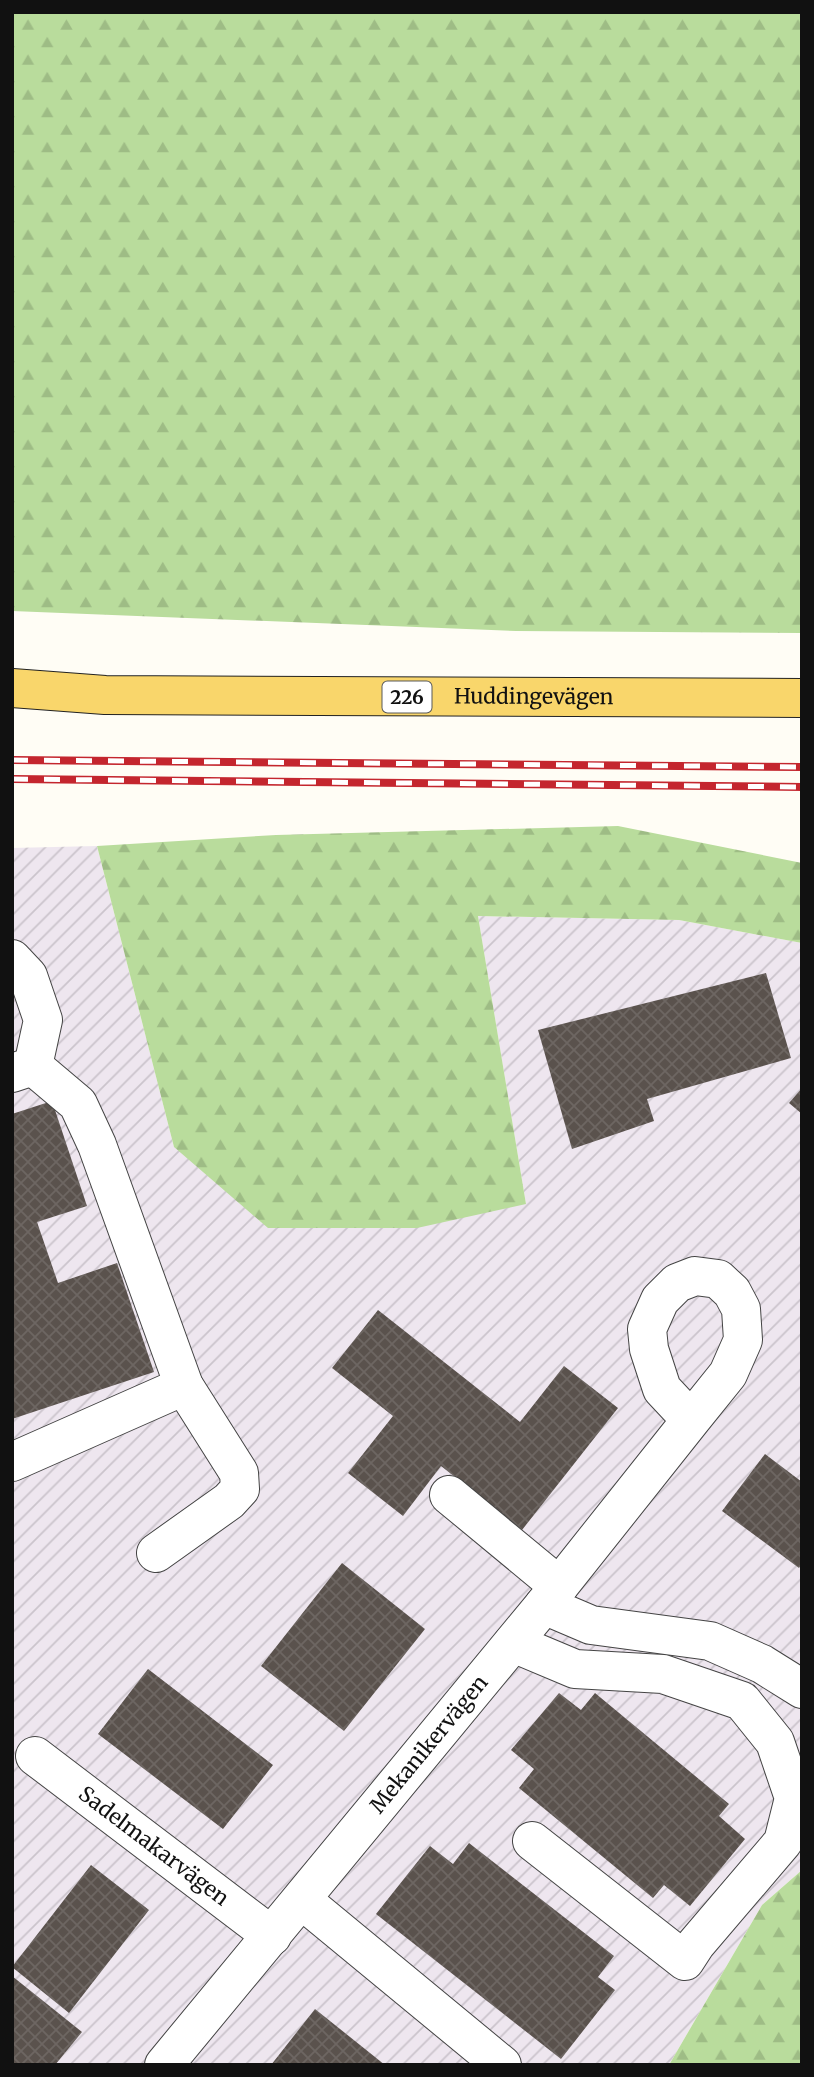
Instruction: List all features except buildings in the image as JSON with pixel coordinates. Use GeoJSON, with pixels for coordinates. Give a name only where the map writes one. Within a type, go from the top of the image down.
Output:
{"type":"FeatureCollection","features":[{"type":"Feature","properties":{"kind":"main road","name":"Huddingevägen"},"geometry":{"type":"LineString","coordinates":[[12,688],[105,695],[802,698]]}},
{"type":"Feature","properties":{"kind":"street"},"geometry":{"type":"LineString","coordinates":[[12,959],[28,976],[43,1020],[23,1069],[78,1104],[97,1145],[184,1386],[239,1473],[240,1489],[229,1501],[156,1553]]}},
{"type":"Feature","properties":{"kind":"street"},"geometry":{"type":"LineString","coordinates":[[12,1462],[184,1386]]}},
{"type":"Feature","properties":{"kind":"street","name":"Mekanikervägen"},"geometry":{"type":"LineString","coordinates":[[164,2065],[513,1643],[691,1420]]}},
{"type":"Feature","properties":{"kind":"street"},"geometry":{"type":"LineString","coordinates":[[449,1495],[552,1595],[591,1625],[710,1641],[762,1664],[802,1689]]}},
{"type":"Feature","properties":{"kind":"street"},"geometry":{"type":"LineString","coordinates":[[513,1643],[575,1669],[663,1674],[742,1701],[775,1742],[794,1798],[783,1842],[696,1944],[685,1961],[532,1841]]}},
{"type":"Feature","properties":{"kind":"street","name":"Sadelmakarvägen"},"geometry":{"type":"LineString","coordinates":[[36,1756],[272,1936]]}},
{"type":"Feature","properties":{"kind":"street"},"geometry":{"type":"LineString","coordinates":[[302,1900],[502,2065]]}},
{"type":"Feature","properties":{"kind":"shaded area"},"geometry":{"type":"Polygon","coordinates":[[[97,846],[174,1147],[526,1204],[478,916],[679,920],[802,943],[802,1870],[762,1905],[669,2065],[12,2065],[12,848],[97,846]]]}},
{"type":"Feature","properties":{"kind":"green space"},"geometry":{"type":"Polygon","coordinates":[[[12,12],[802,12],[802,633],[516,631],[12,611],[12,12]]]}},
{"type":"Feature","properties":{"kind":"green space"},"geometry":{"type":"Polygon","coordinates":[[[618,826],[802,863],[802,943],[679,920],[478,916],[526,1204],[417,1228],[268,1228],[174,1147],[97,846],[276,835],[618,826]]]}},
{"type":"Feature","properties":{"kind":"green space"},"geometry":{"type":"Polygon","coordinates":[[[802,1870],[802,2065],[669,2065],[762,1905],[802,1870]]]}},
{"type":"Feature","properties":{"kind":"railway"},"geometry":{"type":"LineString","coordinates":[[12,760],[802,767]]}},
{"type":"Feature","properties":{"kind":"railway"},"geometry":{"type":"LineString","coordinates":[[12,779],[802,787]]}}]}
